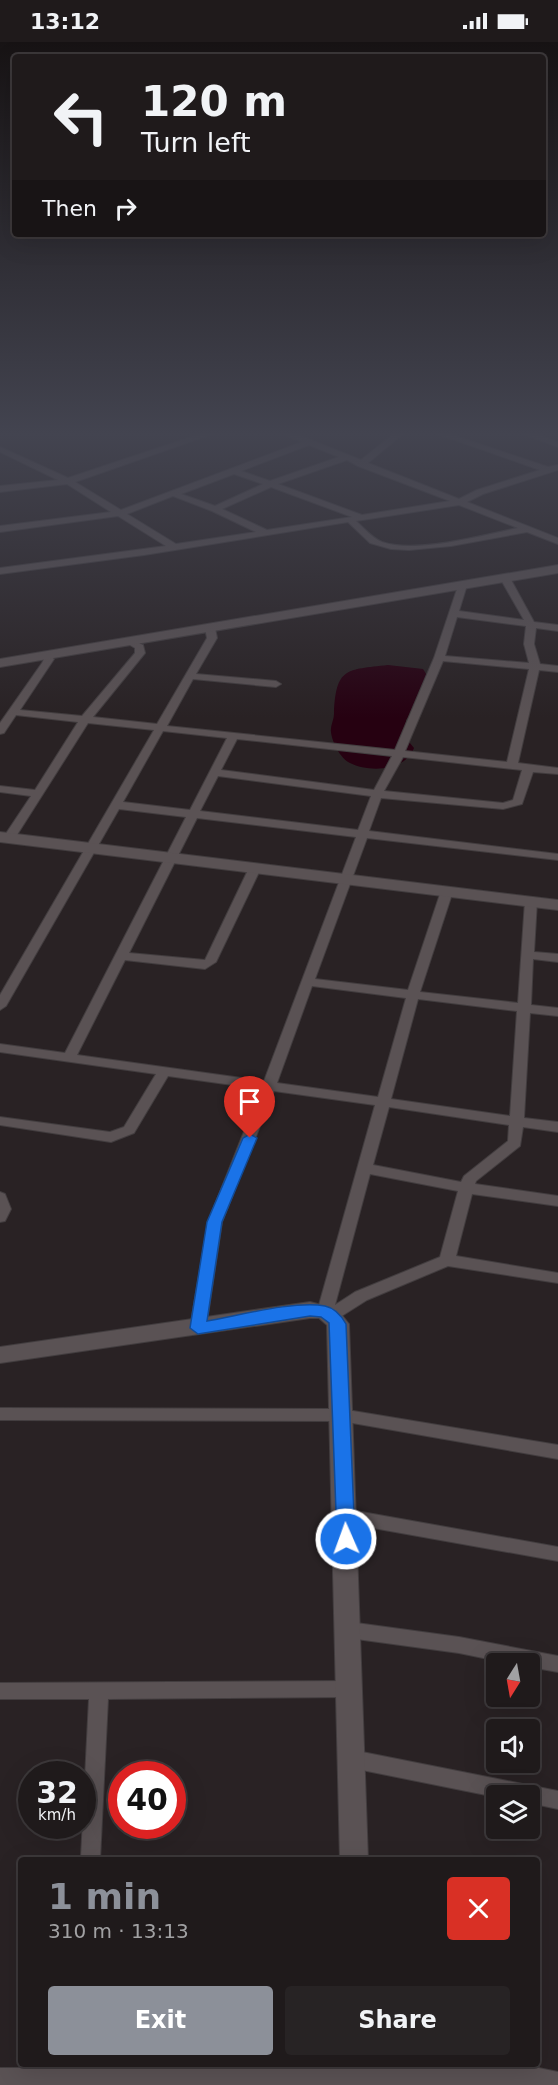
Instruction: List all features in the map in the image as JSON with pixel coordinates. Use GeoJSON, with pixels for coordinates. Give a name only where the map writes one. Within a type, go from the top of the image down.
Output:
{"type":"FeatureCollection","features":[{"type":"Feature","properties":{"kind":"street"},"geometry":{"type":"LineString","coordinates":[[143,527],[174,547]]}},
{"type":"Feature","properties":{"kind":"street"},"geometry":{"type":"LineString","coordinates":[[256,527],[266,532]]}},
{"type":"Feature","properties":{"kind":"street"},"geometry":{"type":"LineString","coordinates":[[0,571],[296,527]]}},
{"type":"Feature","properties":{"kind":"street"},"geometry":{"type":"LineString","coordinates":[[358,527],[376,543],[397,547],[431,546],[527,529]]}},
{"type":"Feature","properties":{"kind":"street"},"geometry":{"type":"LineString","coordinates":[[523,527],[558,541]]}},
{"type":"Feature","properties":{"kind":"street"},"geometry":{"type":"LineString","coordinates":[[0,663],[558,569]]}},
{"type":"Feature","properties":{"kind":"street"},"geometry":{"type":"LineString","coordinates":[[505,578],[531,625],[529,644],[535,666],[512,766]]}},
{"type":"Feature","properties":{"kind":"street"},"geometry":{"type":"LineString","coordinates":[[198,1328],[215,1222],[269,1086],[377,794],[399,754],[440,658],[462,585]]}},
{"type":"Feature","properties":{"kind":"street"},"geometry":{"type":"LineString","coordinates":[[452,613],[558,628]]}},
{"type":"Feature","properties":{"kind":"street"},"geometry":{"type":"LineString","coordinates":[[0,1006],[212,638],[210,628]]}},
{"type":"Feature","properties":{"kind":"street"},"geometry":{"type":"LineString","coordinates":[[128,641],[140,648],[140,653],[85,720],[4,837],[558,905]]}},
{"type":"Feature","properties":{"kind":"street"},"geometry":{"type":"LineString","coordinates":[[0,731],[47,663],[49,659],[46,655]]}},
{"type":"Feature","properties":{"kind":"street"},"geometry":{"type":"LineString","coordinates":[[440,658],[558,669]]}},
{"type":"Feature","properties":{"kind":"street"},"geometry":{"type":"LineString","coordinates":[[190,676],[276,684]]}},
{"type":"Feature","properties":{"kind":"street"},"geometry":{"type":"LineString","coordinates":[[13,712],[558,771]]}},
{"type":"Feature","properties":{"kind":"street"},"geometry":{"type":"LineString","coordinates":[[69,1058],[173,858],[193,813],[233,736]]}},
{"type":"Feature","properties":{"kind":"street"},"geometry":{"type":"LineString","coordinates":[[214,772],[377,794],[512,806],[518,802],[529,767]]}},
{"type":"Feature","properties":{"kind":"street"},"geometry":{"type":"LineString","coordinates":[[0,789],[36,793]]}},
{"type":"Feature","properties":{"kind":"street"},"geometry":{"type":"LineString","coordinates":[[117,805],[558,858]]}},
{"type":"Feature","properties":{"kind":"street"},"geometry":{"type":"LineString","coordinates":[[121,956],[205,965],[210,962],[255,868]]}},
{"type":"Feature","properties":{"kind":"street"},"geometry":{"type":"LineString","coordinates":[[328,1313],[382,1102],[413,994],[447,891]]}},
{"type":"Feature","properties":{"kind":"street"},"geometry":{"type":"LineString","coordinates":[[447,1260],[469,1179],[515,1143],[519,1122],[531,901]]}},
{"type":"Feature","properties":{"kind":"street"},"geometry":{"type":"LineString","coordinates":[[527,955],[558,958]]}},
{"type":"Feature","properties":{"kind":"street"},"geometry":{"type":"LineString","coordinates":[[307,982],[524,1006],[558,1012]]}},
{"type":"Feature","properties":{"kind":"street"},"geometry":{"type":"LineString","coordinates":[[0,1048],[558,1127]]}},
{"type":"Feature","properties":{"kind":"street"},"geometry":{"type":"LineString","coordinates":[[0,1121],[111,1137],[129,1130],[164,1072]]}},
{"type":"Feature","properties":{"kind":"street"},"geometry":{"type":"LineString","coordinates":[[364,1168],[467,1188],[558,1201]]}},
{"type":"Feature","properties":{"kind":"street"},"geometry":{"type":"LineString","coordinates":[[0,1197],[4,1209],[0,1217]]}},
{"type":"Feature","properties":{"kind":"street"},"geometry":{"type":"LineString","coordinates":[[0,1355],[310,1310],[328,1313],[361,1296],[447,1260],[558,1278]]}},
{"type":"Feature","properties":{"kind":"street"},"geometry":{"type":"LineString","coordinates":[[328,1313],[338,1324],[351,1689],[354,1857]]}},
{"type":"Feature","properties":{"kind":"street"},"geometry":{"type":"LineString","coordinates":[[0,1414],[341,1415],[558,1452]]}},
{"type":"Feature","properties":{"kind":"street"},"geometry":{"type":"LineString","coordinates":[[345,1516],[558,1554]]}},
{"type":"Feature","properties":{"kind":"street"},"geometry":{"type":"LineString","coordinates":[[349,1630],[459,1645],[558,1664]]}},
{"type":"Feature","properties":{"kind":"street"},"geometry":{"type":"LineString","coordinates":[[0,1691],[351,1689]]}},
{"type":"Feature","properties":{"kind":"street"},"geometry":{"type":"LineString","coordinates":[[91,1857],[99,1690]]}},
{"type":"Feature","properties":{"kind":"street"},"geometry":{"type":"LineString","coordinates":[[352,1759],[558,1800]]}},
{"type":"Feature","properties":{"kind":"street"},"geometry":{"type":"LineString","coordinates":[[0,2079],[112,2082],[358,2075],[529,2077],[558,2083]]}},
{"type":"Feature","properties":{"kind":"shaded area"},"geometry":{"type":"Polygon","coordinates":[[[388,665],[423,669],[428,677],[419,704],[406,720],[405,737],[414,748],[403,761],[386,768],[358,766],[343,757],[332,736],[331,728],[337,687],[341,679],[353,670],[388,665]]]}},
{"type":"Feature","properties":{"kind":"route"},"geometry":{"type":"LineString","coordinates":[[250,1138],[215,1222],[198,1328],[310,1310],[325,1312],[335,1319],[338,1324],[346,1539]]}}]}
